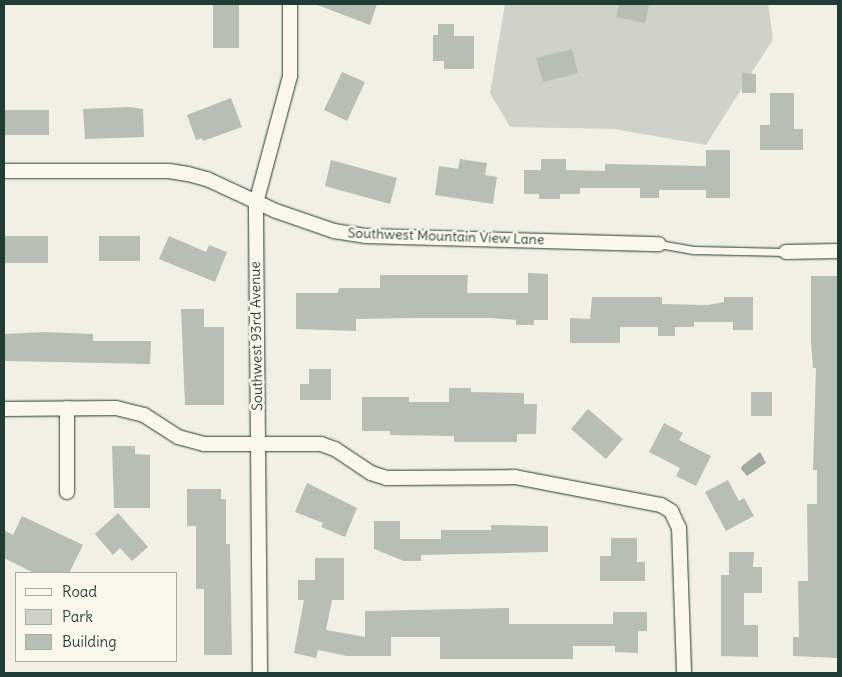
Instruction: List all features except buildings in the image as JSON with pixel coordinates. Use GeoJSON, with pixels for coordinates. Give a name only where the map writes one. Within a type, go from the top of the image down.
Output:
{"type":"FeatureCollection","features":[{"type":"Feature","properties":{"kind":"street","name":"Southwest 93rd Avenue"},"geometry":{"type":"LineString","coordinates":[[260,673],[256,203],[290,76],[290,4]]}},
{"type":"Feature","properties":{"kind":"street","name":"Southwest Mountain View Lane"},"geometry":{"type":"LineString","coordinates":[[4,170],[169,171],[207,180],[256,203],[334,231],[365,236],[659,244]]}},
{"type":"Feature","properties":{"kind":"street","name":"Southwest Mountain View Lane"},"geometry":{"type":"LineString","coordinates":[[786,252],[838,251]]}},
{"type":"Feature","properties":{"kind":"street"},"geometry":{"type":"LineString","coordinates":[[67,408],[67,492]]}},
{"type":"Feature","properties":{"kind":"street"},"geometry":{"type":"LineString","coordinates":[[4,409],[132,410],[178,437],[204,444],[258,442],[320,444],[335,449],[371,473],[386,478],[515,477],[646,502],[671,511],[679,528],[684,673]]}},
{"type":"Feature","properties":{"kind":"lane","name":"Southwest Mountain View Lane"},"geometry":{"type":"LineString","coordinates":[[659,244],[694,250],[786,252]]}},
{"type":"Feature","properties":{"kind":"green space"},"geometry":{"type":"Polygon","coordinates":[[[505,4],[768,4],[773,39],[706,145],[614,129],[510,127],[490,93],[505,4]]]}},
{"type":"Feature","properties":{"kind":"shaded area"},"geometry":{"type":"Polygon","coordinates":[[[760,452],[766,463],[747,476],[741,469],[742,466],[760,452]]]}}]}
